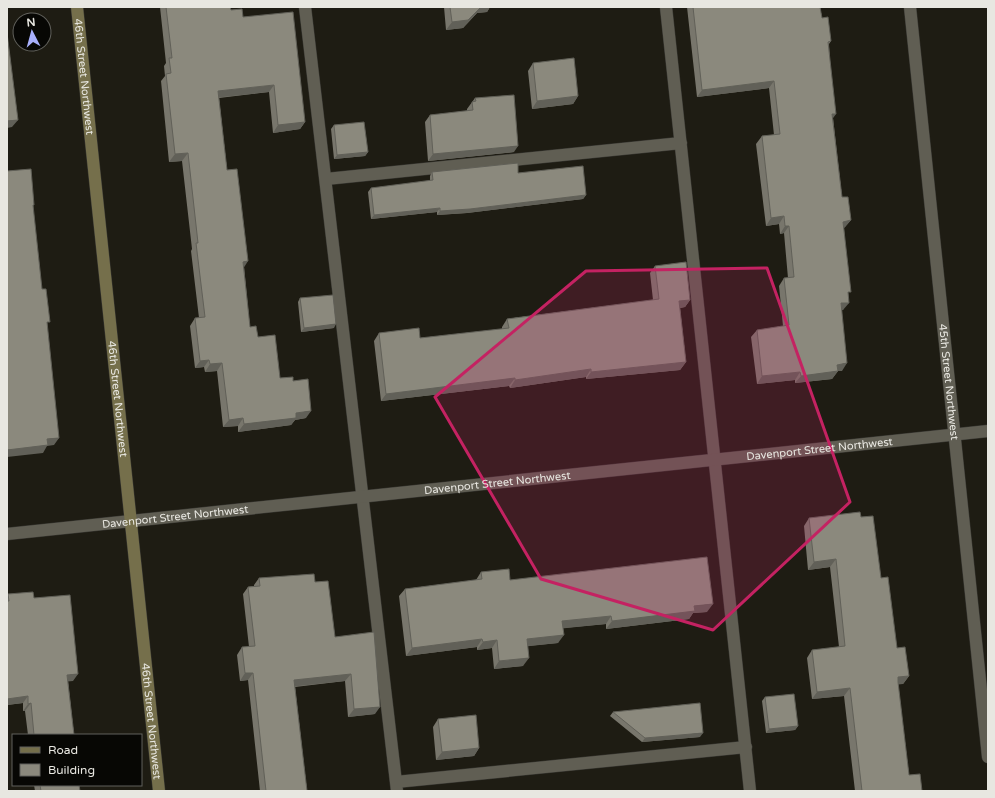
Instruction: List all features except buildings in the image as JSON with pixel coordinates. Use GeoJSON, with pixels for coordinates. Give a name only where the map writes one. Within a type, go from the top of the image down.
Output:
{"type":"FeatureCollection","features":[{"type":"Feature","properties":{"kind":"street","name":"46th Street Northwest"},"geometry":{"type":"LineString","coordinates":[[77,7],[159,791]]}},
{"type":"Feature","properties":{"kind":"street"},"geometry":{"type":"LineString","coordinates":[[305,7],[364,496],[396,787],[746,747]]}},
{"type":"Feature","properties":{"kind":"street"},"geometry":{"type":"LineString","coordinates":[[666,7],[750,791]]}},
{"type":"Feature","properties":{"kind":"street","name":"45th Street Northwest"},"geometry":{"type":"LineString","coordinates":[[910,7],[988,757]]}},
{"type":"Feature","properties":{"kind":"street"},"geometry":{"type":"LineString","coordinates":[[326,179],[681,143]]}},
{"type":"Feature","properties":{"kind":"street","name":"Davenport Street Northwest"},"geometry":{"type":"LineString","coordinates":[[7,534],[955,434],[988,432]]}},
{"type":"Feature","properties":{"kind":"highlighted area"},"geometry":{"type":"Polygon","coordinates":[[[767,268],[850,502],[713,630],[541,579],[435,397],[586,271],[767,268]]]}}]}
